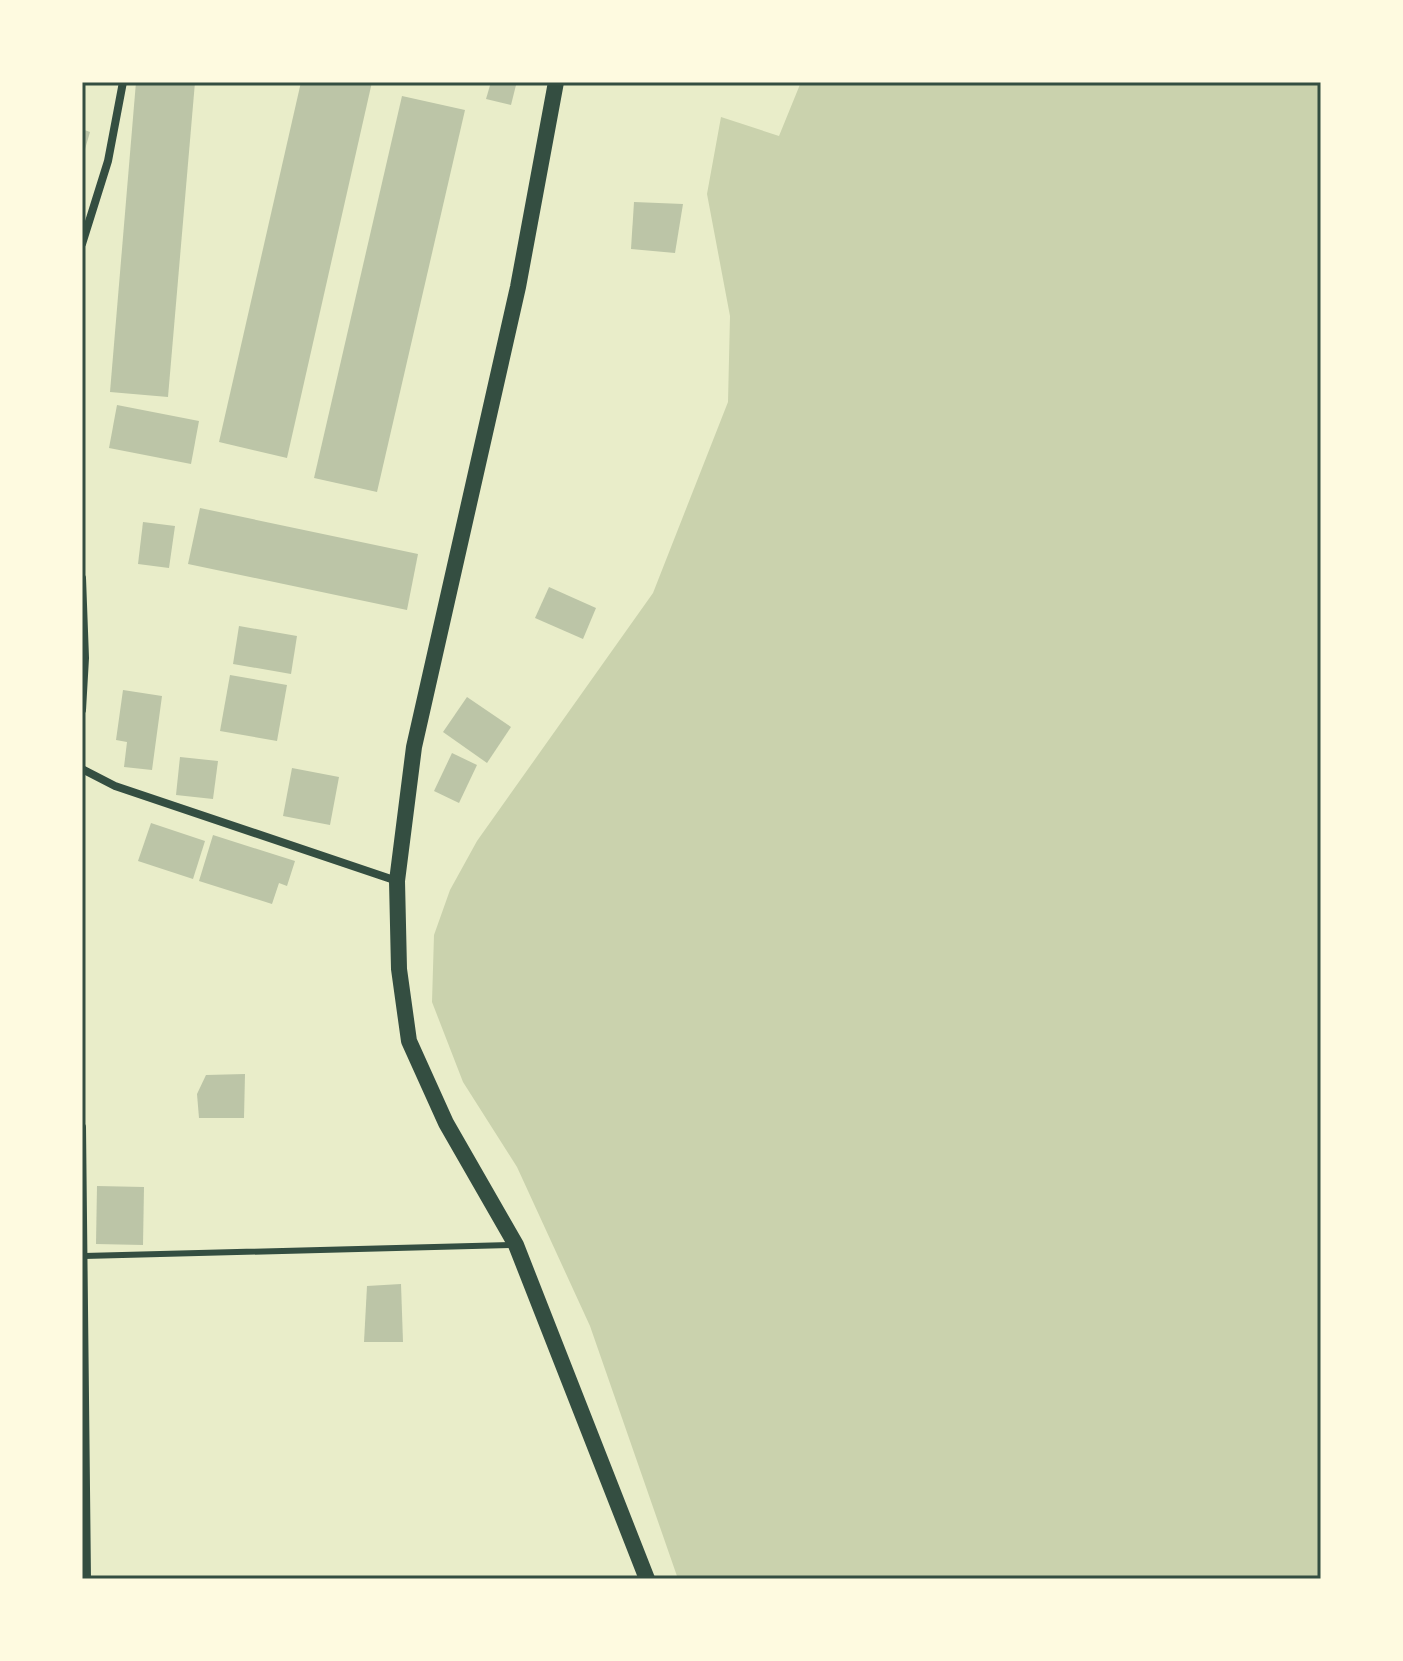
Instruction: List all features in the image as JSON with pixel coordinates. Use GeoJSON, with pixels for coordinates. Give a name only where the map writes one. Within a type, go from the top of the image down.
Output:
{"type":"FeatureCollection","features":[{"type":"Feature","properties":{"kind":"main road"},"geometry":{"type":"LineString","coordinates":[[556,82],[515,297],[425,694],[397,881],[399,969],[409,1041],[446,1123],[516,1245],[647,1579]]}},
{"type":"Feature","properties":{"kind":"street"},"geometry":{"type":"LineString","coordinates":[[82,244],[108,161],[123,82]]}},
{"type":"Feature","properties":{"kind":"street"},"geometry":{"type":"LineString","coordinates":[[82,578],[85,658],[82,710]]}},
{"type":"Feature","properties":{"kind":"street"},"geometry":{"type":"LineString","coordinates":[[82,769],[115,786],[397,881]]}},
{"type":"Feature","properties":{"kind":"street"},"geometry":{"type":"LineString","coordinates":[[82,1127],[87,1579]]}},
{"type":"Feature","properties":{"kind":"lane"},"geometry":{"type":"LineString","coordinates":[[84,1256],[516,1245]]}},
{"type":"Feature","properties":{"kind":"green space"},"geometry":{"type":"Polygon","coordinates":[[[801,82],[1321,82],[1321,1579],[678,1579],[590,1326],[517,1167],[463,1082],[432,1002],[434,935],[450,890],[477,841],[653,593],[728,402],[730,316],[707,194],[721,117],[779,136],[801,82]]]}},
{"type":"Feature","properties":{"kind":"building"},"geometry":{"type":"Polygon","coordinates":[[[136,82],[195,82],[168,397],[110,392],[136,82]]]}},
{"type":"Feature","properties":{"kind":"building"},"geometry":{"type":"Polygon","coordinates":[[[301,82],[372,82],[287,458],[219,442],[301,82]]]}},
{"type":"Feature","properties":{"kind":"building"},"geometry":{"type":"Polygon","coordinates":[[[491,82],[516,85],[511,105],[486,99],[491,82]]]}},
{"type":"Feature","properties":{"kind":"building"},"geometry":{"type":"Polygon","coordinates":[[[402,96],[465,110],[377,492],[314,478],[402,96]]]}},
{"type":"Feature","properties":{"kind":"building"},"geometry":{"type":"Polygon","coordinates":[[[82,129],[90,132],[83,156],[82,156],[82,129]]]}},
{"type":"Feature","properties":{"kind":"building"},"geometry":{"type":"Polygon","coordinates":[[[634,202],[683,204],[675,253],[631,249],[634,202]]]}},
{"type":"Feature","properties":{"kind":"building"},"geometry":{"type":"Polygon","coordinates":[[[117,405],[199,421],[191,464],[109,448],[117,405]]]}},
{"type":"Feature","properties":{"kind":"building"},"geometry":{"type":"Polygon","coordinates":[[[200,508],[418,554],[407,610],[188,564],[200,508]]]}},
{"type":"Feature","properties":{"kind":"building"},"geometry":{"type":"Polygon","coordinates":[[[143,522],[175,526],[169,568],[138,564],[143,522]]]}},
{"type":"Feature","properties":{"kind":"building"},"geometry":{"type":"Polygon","coordinates":[[[549,587],[596,608],[583,639],[535,618],[549,587]]]}},
{"type":"Feature","properties":{"kind":"building"},"geometry":{"type":"Polygon","coordinates":[[[239,626],[297,636],[291,674],[233,664],[239,626]]]}},
{"type":"Feature","properties":{"kind":"building"},"geometry":{"type":"Polygon","coordinates":[[[230,675],[287,685],[277,741],[220,731],[230,675]]]}},
{"type":"Feature","properties":{"kind":"building"},"geometry":{"type":"Polygon","coordinates":[[[123,690],[162,696],[152,770],[124,767],[127,742],[116,740],[123,690]]]}},
{"type":"Feature","properties":{"kind":"building"},"geometry":{"type":"Polygon","coordinates":[[[467,697],[511,727],[487,763],[443,732],[467,697]]]}},
{"type":"Feature","properties":{"kind":"building"},"geometry":{"type":"Polygon","coordinates":[[[452,753],[477,765],[459,803],[434,791],[452,753]]]}},
{"type":"Feature","properties":{"kind":"building"},"geometry":{"type":"Polygon","coordinates":[[[180,757],[218,761],[213,799],[176,795],[180,757]]]}},
{"type":"Feature","properties":{"kind":"building"},"geometry":{"type":"Polygon","coordinates":[[[292,768],[339,777],[330,825],[283,816],[292,768]]]}},
{"type":"Feature","properties":{"kind":"building"},"geometry":{"type":"Polygon","coordinates":[[[151,823],[205,841],[193,879],[138,861],[151,823]]]}},
{"type":"Feature","properties":{"kind":"building"},"geometry":{"type":"Polygon","coordinates":[[[213,835],[295,861],[287,886],[279,883],[272,904],[199,881],[213,835]]]}},
{"type":"Feature","properties":{"kind":"building"},"geometry":{"type":"Polygon","coordinates":[[[245,1074],[244,1118],[199,1118],[197,1094],[206,1075],[245,1074]]]}},
{"type":"Feature","properties":{"kind":"building"},"geometry":{"type":"Polygon","coordinates":[[[97,1186],[144,1187],[143,1245],[96,1244],[97,1186]]]}},
{"type":"Feature","properties":{"kind":"building"},"geometry":{"type":"Polygon","coordinates":[[[401,1284],[403,1342],[364,1342],[367,1286],[401,1284]]]}}]}
